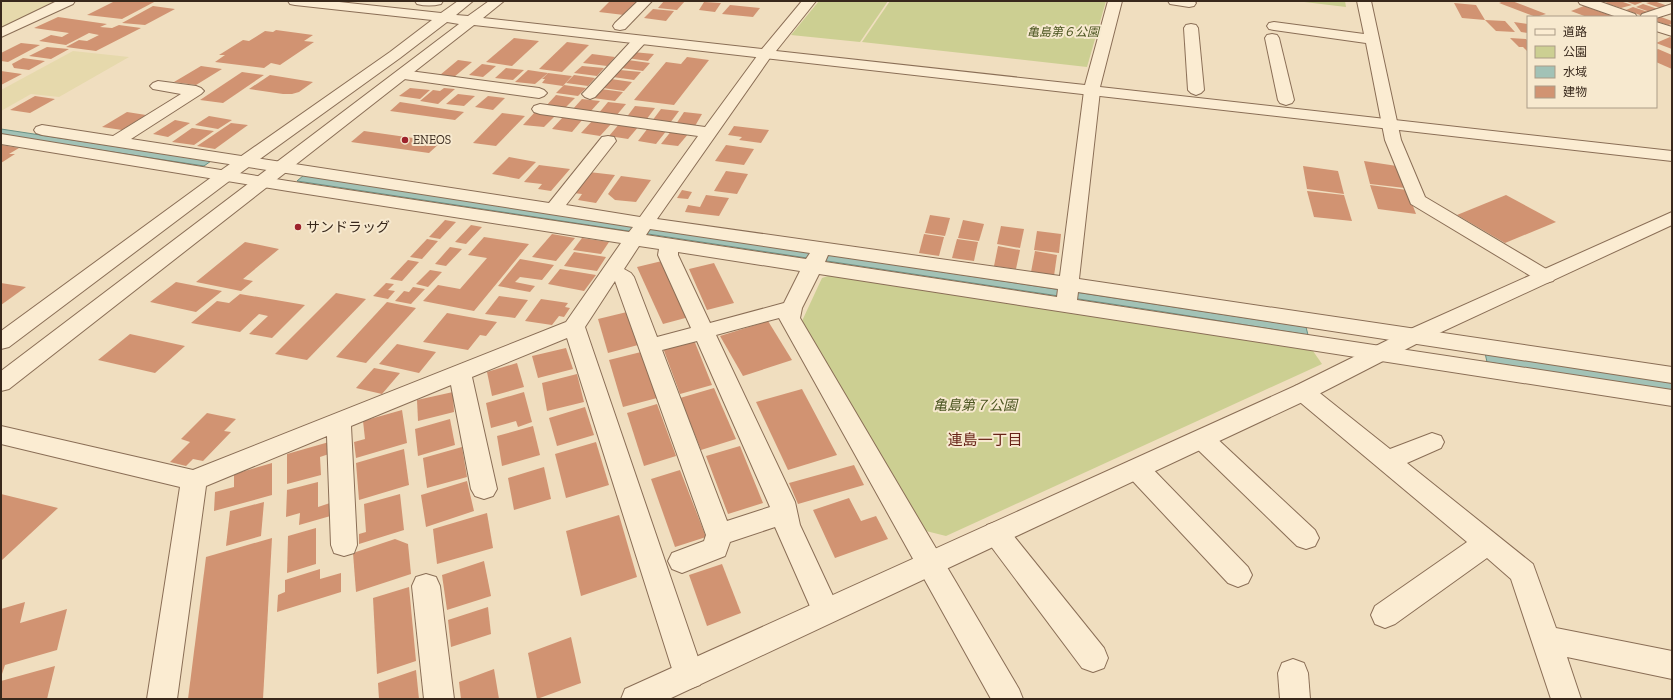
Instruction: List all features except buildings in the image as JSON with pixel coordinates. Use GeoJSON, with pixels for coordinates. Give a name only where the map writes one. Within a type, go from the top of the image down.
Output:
{"type":"FeatureCollection","features":[{"type":"Feature","properties":{"kind":"street"},"geometry":{"type":"LineString","coordinates":[[1,33],[68,1]]}},
{"type":"Feature","properties":{"kind":"street"},"geometry":{"type":"LineString","coordinates":[[294,1],[355,8],[401,16],[413,20],[418,24],[415,30],[395,55]]}},
{"type":"Feature","properties":{"kind":"street"},"geometry":{"type":"LineString","coordinates":[[385,1],[455,9]]}},
{"type":"Feature","properties":{"kind":"street"},"geometry":{"type":"LineString","coordinates":[[422,1],[436,1]]}},
{"type":"Feature","properties":{"kind":"street"},"geometry":{"type":"LineString","coordinates":[[620,26],[645,1]]}},
{"type":"Feature","properties":{"kind":"street"},"geometry":{"type":"LineString","coordinates":[[1,435],[194,480],[574,327],[640,230],[770,49],[809,1]]}},
{"type":"Feature","properties":{"kind":"street"},"geometry":{"type":"LineString","coordinates":[[1068,294],[1093,85],[1115,1]]}},
{"type":"Feature","properties":{"kind":"street"},"geometry":{"type":"LineString","coordinates":[[1175,1],[1188,3]]}},
{"type":"Feature","properties":{"kind":"street"},"geometry":{"type":"LineString","coordinates":[[1364,1],[1393,140],[1417,200],[1546,277]]}},
{"type":"Feature","properties":{"kind":"street"},"geometry":{"type":"LineString","coordinates":[[1590,2],[1627,16]]}},
{"type":"Feature","properties":{"kind":"street"},"geometry":{"type":"LineString","coordinates":[[355,8],[494,8],[541,21],[640,40],[770,49]]}},
{"type":"Feature","properties":{"kind":"street"},"geometry":{"type":"LineString","coordinates":[[1,383],[282,166],[424,58],[494,8]]}},
{"type":"Feature","properties":{"kind":"street"},"geometry":{"type":"LineString","coordinates":[[1651,16],[1672,8]]}},
{"type":"Feature","properties":{"kind":"street"},"geometry":{"type":"LineString","coordinates":[[1,342],[226,175],[395,55],[455,9]]}},
{"type":"Feature","properties":{"kind":"street"},"geometry":{"type":"LineString","coordinates":[[424,58],[474,30],[541,21],[620,26],[770,49],[1388,118],[1672,156]]}},
{"type":"Feature","properties":{"kind":"street"},"geometry":{"type":"LineString","coordinates":[[1657,26],[1672,32]]}},
{"type":"Feature","properties":{"kind":"street"},"geometry":{"type":"LineString","coordinates":[[1192,28],[1196,90]]}},
{"type":"Feature","properties":{"kind":"street"},"geometry":{"type":"LineString","coordinates":[[1286,100],[1273,32],[1371,39]]}},
{"type":"Feature","properties":{"kind":"street"},"geometry":{"type":"LineString","coordinates":[[590,94],[640,40]]}},
{"type":"Feature","properties":{"kind":"street"},"geometry":{"type":"LineString","coordinates":[[402,75],[710,133]]}},
{"type":"Feature","properties":{"kind":"street"},"geometry":{"type":"LineString","coordinates":[[1093,85],[1196,90],[1286,100],[1388,118],[1672,143]]}},
{"type":"Feature","properties":{"kind":"street"},"geometry":{"type":"LineString","coordinates":[[116,141],[196,91],[158,86]]}},
{"type":"Feature","properties":{"kind":"street"},"geometry":{"type":"LineString","coordinates":[[3,137],[116,141],[553,209],[640,230],[670,244],[817,257]]}},
{"type":"Feature","properties":{"kind":"street"},"geometry":{"type":"LineString","coordinates":[[3,137],[263,181],[640,230],[1068,294],[1414,336],[1672,375]]}},
{"type":"Feature","properties":{"kind":"street"},"geometry":{"type":"LineString","coordinates":[[553,209],[608,141]]}},
{"type":"Feature","properties":{"kind":"street"},"geometry":{"type":"LineString","coordinates":[[636,699],[1202,439],[1303,392],[1383,353],[1414,336],[1546,277],[1672,218]]}},
{"type":"Feature","properties":{"kind":"street"},"geometry":{"type":"LineString","coordinates":[[670,244],[668,255],[782,502],[787,524],[826,611]]}},
{"type":"Feature","properties":{"kind":"street"},"geometry":{"type":"LineString","coordinates":[[817,257],[792,308],[789,318],[1008,699]]}},
{"type":"Feature","properties":{"kind":"street"},"geometry":{"type":"LineString","coordinates":[[612,271],[624,277],[719,535],[715,548],[682,561]]}},
{"type":"Feature","properties":{"kind":"street"},"geometry":{"type":"LineString","coordinates":[[1068,294],[1383,353],[1672,398]]}},
{"type":"Feature","properties":{"kind":"street"},"geometry":{"type":"LineString","coordinates":[[649,346],[792,308]]}},
{"type":"Feature","properties":{"kind":"street"},"geometry":{"type":"LineString","coordinates":[[574,327],[688,675]]}},
{"type":"Feature","properties":{"kind":"street"},"geometry":{"type":"LineString","coordinates":[[460,374],[484,490]]}},
{"type":"Feature","properties":{"kind":"street"},"geometry":{"type":"LineString","coordinates":[[1303,392],[1522,572],[1566,699]]}},
{"type":"Feature","properties":{"kind":"street"},"geometry":{"type":"LineString","coordinates":[[339,422],[344,545]]}},
{"type":"Feature","properties":{"kind":"street"},"geometry":{"type":"LineString","coordinates":[[1202,439],[1306,538]]}},
{"type":"Feature","properties":{"kind":"street"},"geometry":{"type":"LineString","coordinates":[[1387,461],[1432,442]]}},
{"type":"Feature","properties":{"kind":"street"},"geometry":{"type":"LineString","coordinates":[[1137,469],[1238,575]]}},
{"type":"Feature","properties":{"kind":"street"},"geometry":{"type":"LineString","coordinates":[[162,699],[194,480]]}},
{"type":"Feature","properties":{"kind":"street"},"geometry":{"type":"LineString","coordinates":[[719,535],[784,513]]}},
{"type":"Feature","properties":{"kind":"street"},"geometry":{"type":"LineString","coordinates":[[996,533],[1093,658]]}},
{"type":"Feature","properties":{"kind":"street"},"geometry":{"type":"LineString","coordinates":[[1385,615],[1487,543]]}},
{"type":"Feature","properties":{"kind":"street"},"geometry":{"type":"LineString","coordinates":[[426,586],[439,699]]}},
{"type":"Feature","properties":{"kind":"street"},"geometry":{"type":"LineString","coordinates":[[1545,639],[1672,665]]}},
{"type":"Feature","properties":{"kind":"shaded area"},"geometry":{"type":"Polygon","coordinates":[[[1,1],[58,1],[1,28],[1,1]]]}},
{"type":"Feature","properties":{"kind":"shaded area"},"geometry":{"type":"Polygon","coordinates":[[[73,51],[129,57],[59,97],[31,94],[1,111],[1,90],[73,51]]]}},
{"type":"Feature","properties":{"kind":"green space"},"geometry":{"type":"Polygon","coordinates":[[[819,1],[888,1],[860,42],[791,35],[819,1]]]}},
{"type":"Feature","properties":{"kind":"green space","name":"亀島第６公園"},"geometry":{"type":"Polygon","coordinates":[[[890,1],[1106,1],[1087,67],[862,42],[890,1]]]}},
{"type":"Feature","properties":{"kind":"green space"},"geometry":{"type":"Polygon","coordinates":[[[1296,1],[1345,1],[1346,7],[1296,1]]]}},
{"type":"Feature","properties":{"kind":"green space","name":"亀島第７公園"},"geometry":{"type":"Polygon","coordinates":[[[831,275],[1313,351],[1322,364],[946,536],[926,531],[802,321],[822,278],[831,275]]]}},
{"type":"Feature","properties":{"kind":"water"},"geometry":{"type":"Polygon","coordinates":[[[1,129],[211,161],[204,166],[1,135],[1,129]]]}},
{"type":"Feature","properties":{"kind":"water"},"geometry":{"type":"Polygon","coordinates":[[[304,175],[1306,327],[1308,335],[297,181],[304,175]]]}},
{"type":"Feature","properties":{"kind":"water"},"geometry":{"type":"Polygon","coordinates":[[[1485,353],[1672,383],[1672,391],[1487,362],[1485,353]]]}},
{"type":"Feature","properties":{"kind":"place","name":"ENEOS"},"geometry":{"type":"Point","coordinates":[405,140]}},
{"type":"Feature","properties":{"kind":"place","name":"サンドラッグ"},"geometry":{"type":"Point","coordinates":[298,227]}},
{"type":"Feature","properties":{"kind":"district","name":"連島一丁目"},"geometry":{"type":"Point","coordinates":[985,440]}}]}
